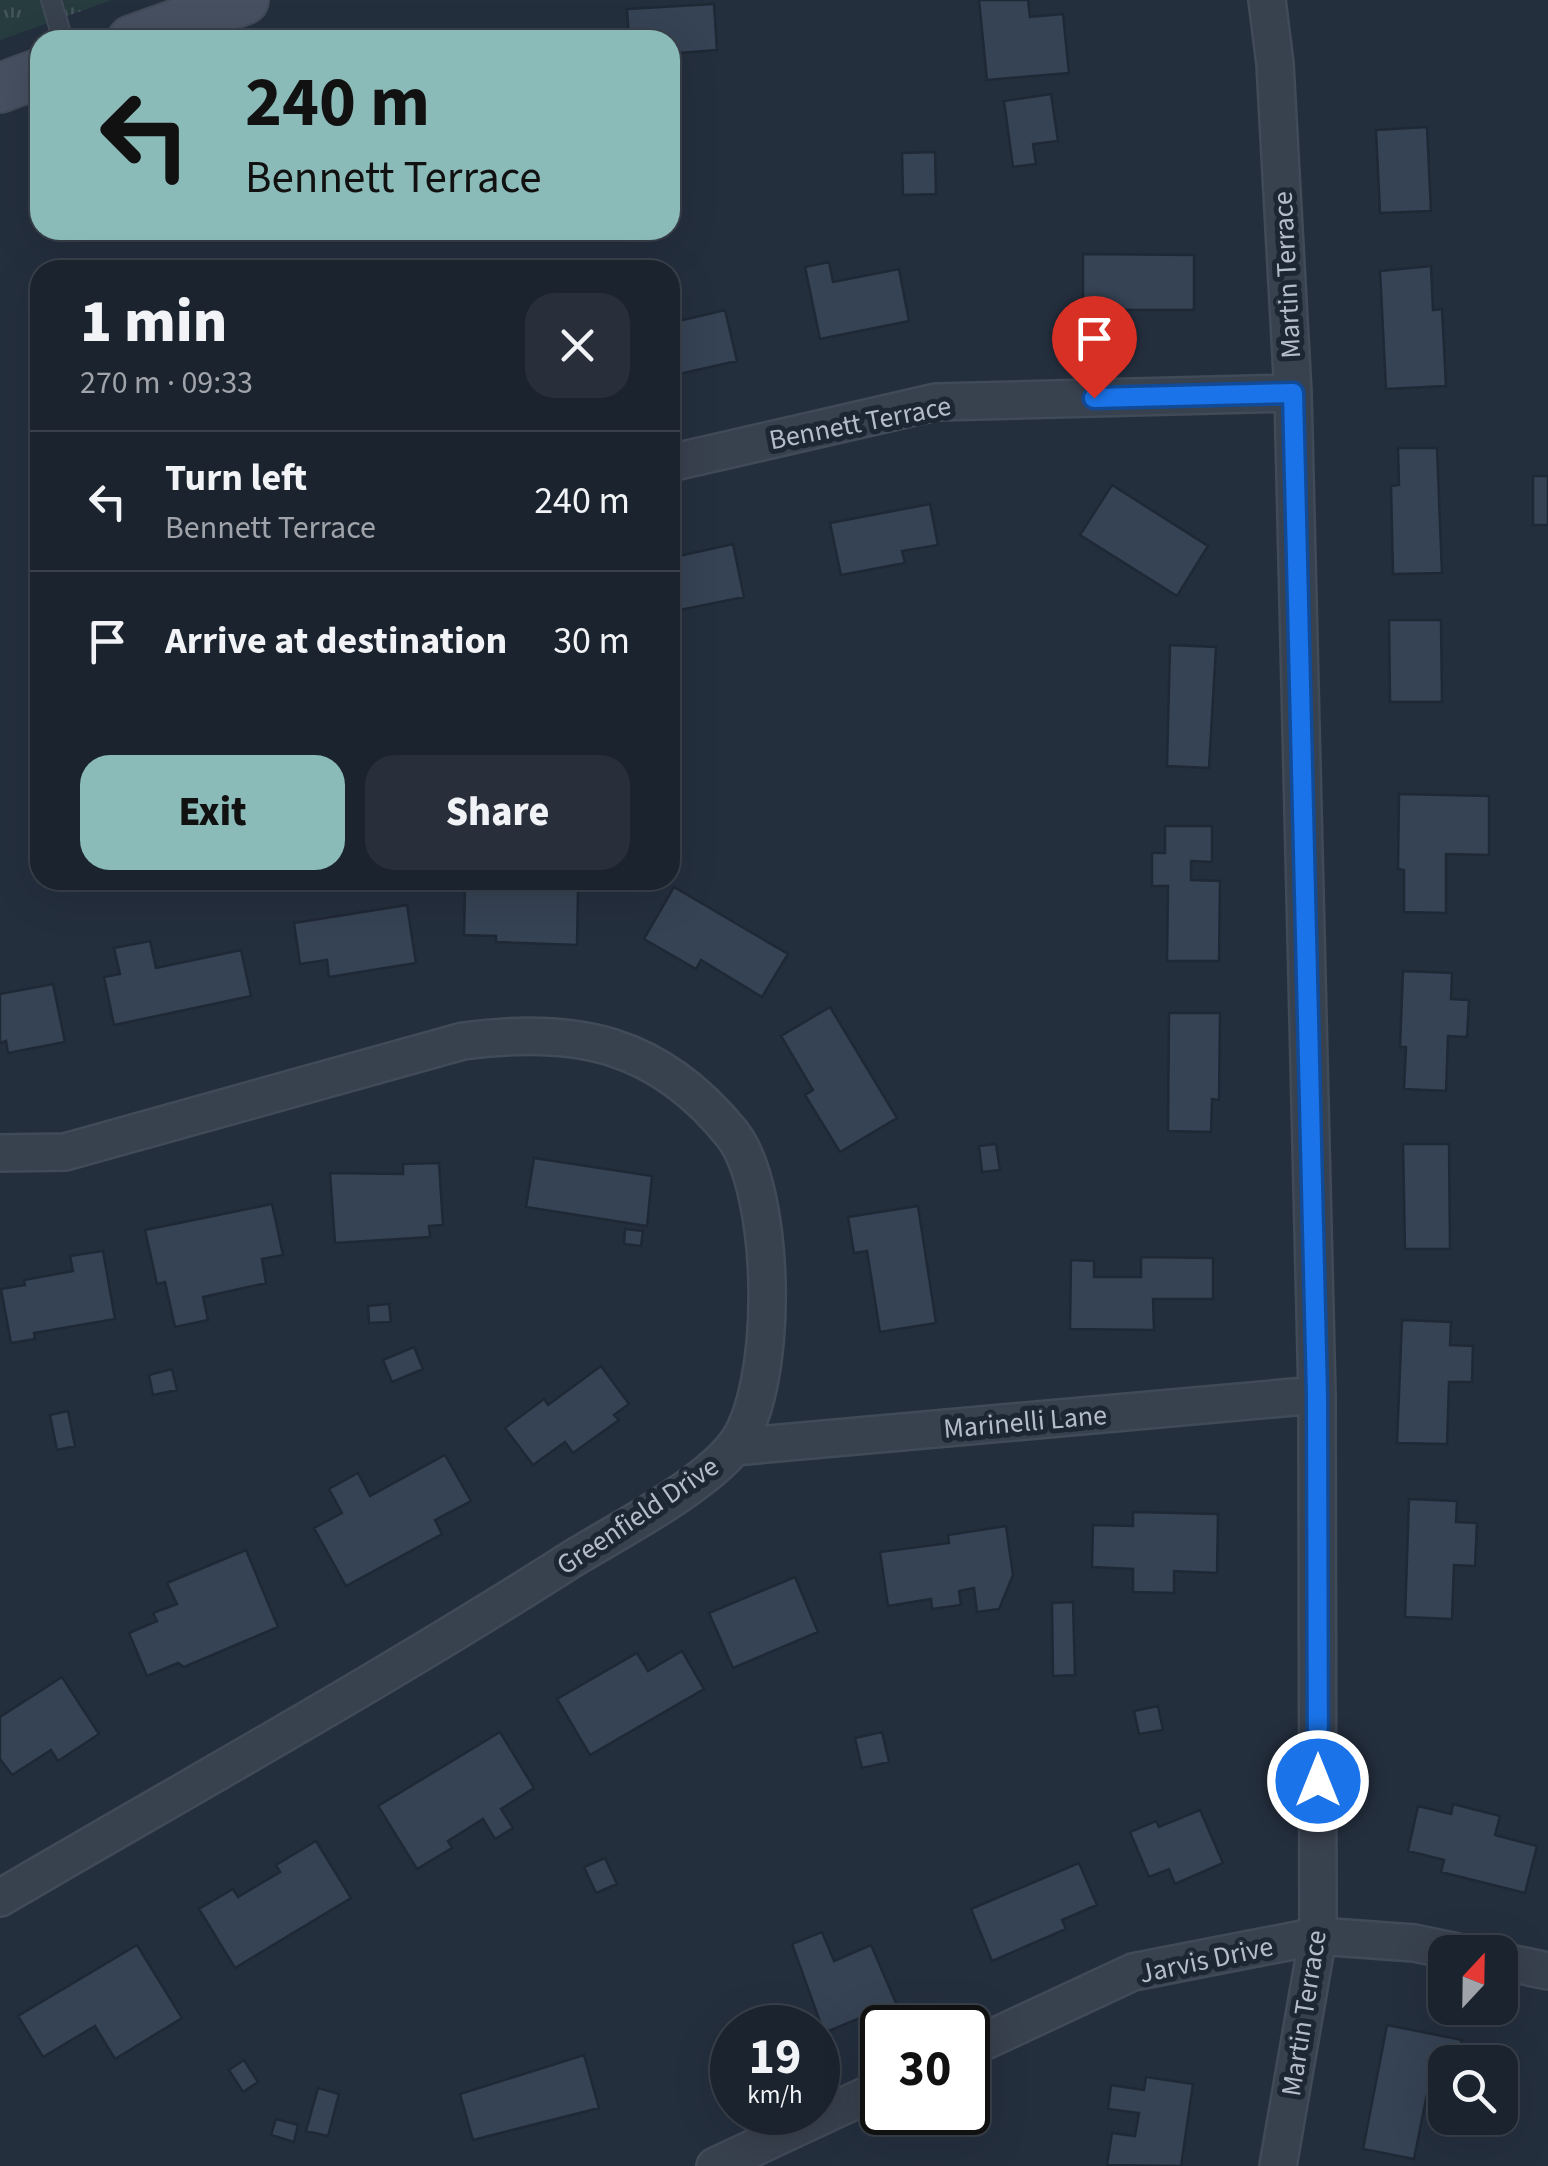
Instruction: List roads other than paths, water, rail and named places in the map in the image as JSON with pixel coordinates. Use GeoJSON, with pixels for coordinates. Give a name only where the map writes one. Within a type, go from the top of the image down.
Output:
{"type":"FeatureCollection","features":[{"type":"Feature","properties":{"kind":"street"},"geometry":{"type":"LineString","coordinates":[[160,30],[244,0]]}},
{"type":"Feature","properties":{"kind":"street","name":"Martin Terrace"},"geometry":{"type":"LineString","coordinates":[[1267,0],[1275,64],[1293,393],[1317,1395],[1318,1936],[1278,2166]]}},
{"type":"Feature","properties":{"kind":"street"},"geometry":{"type":"LineString","coordinates":[[0,88],[30,77]]}},
{"type":"Feature","properties":{"kind":"street","name":"Bennett Terrace"},"geometry":{"type":"LineString","coordinates":[[680,460],[936,402],[1293,393]]}},
{"type":"Feature","properties":{"kind":"street","name":"Greenfield Drive"},"geometry":{"type":"LineString","coordinates":[[0,1153],[64,1152],[463,1041],[557,1035],[592,1040],[676,1076],[707,1104],[738,1142],[762,1224],[769,1305],[763,1364],[753,1408],[734,1447],[682,1489],[513,1597],[0,1898]]}},
{"type":"Feature","properties":{"kind":"street","name":"Marinelli Lane"},"geometry":{"type":"LineString","coordinates":[[734,1447],[1317,1395]]}},
{"type":"Feature","properties":{"kind":"street","name":"Jarvis Drive"},"geometry":{"type":"LineString","coordinates":[[990,2038],[1133,1972],[1318,1936],[1428,1947]]}},
{"type":"Feature","properties":{"kind":"street"},"geometry":{"type":"LineString","coordinates":[[1518,1964],[1548,1970]]}},
{"type":"Feature","properties":{"kind":"street"},"geometry":{"type":"LineString","coordinates":[[718,2165],[860,2098]]}},
{"type":"Feature","properties":{"kind":"lane"},"geometry":{"type":"LineString","coordinates":[[52,0],[61,30]]}}]}
